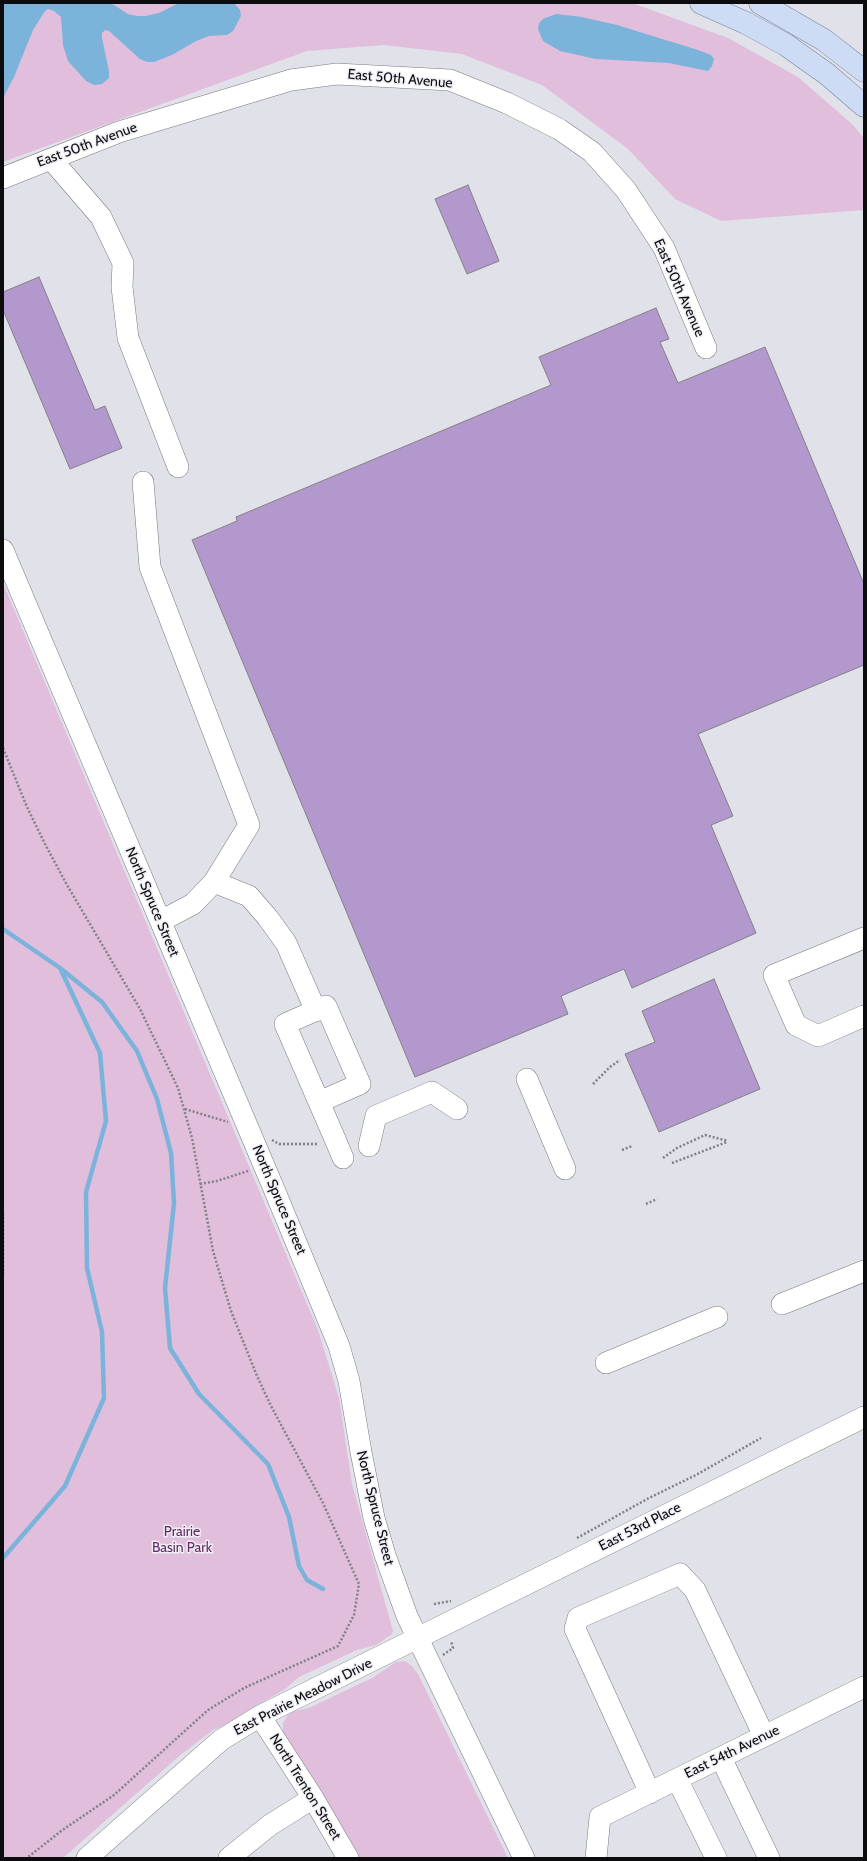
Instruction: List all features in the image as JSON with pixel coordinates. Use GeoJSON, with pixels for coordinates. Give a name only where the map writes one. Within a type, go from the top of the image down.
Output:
{"type":"FeatureCollection","features":[{"type":"Feature","properties":{"kind":"main road"},"geometry":{"type":"LineString","coordinates":[[701,3],[746,23],[786,44],[827,74],[864,106]]}},
{"type":"Feature","properties":{"kind":"main road"},"geometry":{"type":"LineString","coordinates":[[760,3],[824,40],[864,71]]}},
{"type":"Feature","properties":{"kind":"main road"},"geometry":{"type":"LineString","coordinates":[[790,3],[802,10],[824,40]]}},
{"type":"Feature","properties":{"kind":"street","name":"East 50th Avenue"},"geometry":{"type":"LineString","coordinates":[[3,178],[119,132],[291,80],[337,74],[450,80],[507,103],[552,125],[592,152],[626,190],[664,248],[706,348]]}},
{"type":"Feature","properties":{"kind":"street"},"geometry":{"type":"LineString","coordinates":[[50,159],[101,217],[123,263],[122,287],[128,338],[178,467]]}},
{"type":"Feature","properties":{"kind":"street"},"geometry":{"type":"LineString","coordinates":[[143,482],[150,567],[249,825],[214,882],[193,904],[160,921]]}},
{"type":"Feature","properties":{"kind":"street","name":"North Spruce Street"},"geometry":{"type":"LineString","coordinates":[[3,550],[339,1346],[349,1380],[374,1518],[396,1589],[417,1639],[524,1858]]}},
{"type":"Feature","properties":{"kind":"street"},"geometry":{"type":"LineString","coordinates":[[214,882],[249,896],[268,918],[286,943],[316,1011]]}},
{"type":"Feature","properties":{"kind":"street"},"geometry":{"type":"LineString","coordinates":[[864,938],[774,975],[796,1025],[818,1036],[864,1016]]}},
{"type":"Feature","properties":{"kind":"street"},"geometry":{"type":"LineString","coordinates":[[319,1102],[360,1084],[326,1006],[285,1024],[343,1158]]}},
{"type":"Feature","properties":{"kind":"street"},"geometry":{"type":"LineString","coordinates":[[527,1079],[565,1169]]}},
{"type":"Feature","properties":{"kind":"street"},"geometry":{"type":"LineString","coordinates":[[369,1146],[376,1116],[432,1092],[457,1109]]}},
{"type":"Feature","properties":{"kind":"street"},"geometry":{"type":"LineString","coordinates":[[782,1304],[864,1271]]}},
{"type":"Feature","properties":{"kind":"street"},"geometry":{"type":"LineString","coordinates":[[606,1363],[717,1317]]}},
{"type":"Feature","properties":{"kind":"street","name":"East 53rd Place"},"geometry":{"type":"LineString","coordinates":[[417,1639],[864,1417]]}},
{"type":"Feature","properties":{"kind":"street"},"geometry":{"type":"LineString","coordinates":[[650,1793],[575,1629],[578,1618],[680,1574],[695,1590],[764,1736]]}},
{"type":"Feature","properties":{"kind":"street","name":"East Prairie Meadow Drive"},"geometry":{"type":"LineString","coordinates":[[87,1858],[221,1740],[260,1716],[417,1639]]}},
{"type":"Feature","properties":{"kind":"street","name":"East 54th Avenue"},"geometry":{"type":"LineString","coordinates":[[596,1858],[600,1817],[764,1736],[862,1693]]}},
{"type":"Feature","properties":{"kind":"street","name":"North Trenton Street"},"geometry":{"type":"LineString","coordinates":[[260,1716],[313,1798],[348,1858]]}},
{"type":"Feature","properties":{"kind":"street"},"geometry":{"type":"LineString","coordinates":[[721,1758],[769,1858]]}},
{"type":"Feature","properties":{"kind":"street"},"geometry":{"type":"LineString","coordinates":[[677,1779],[716,1858]]}},
{"type":"Feature","properties":{"kind":"street"},"geometry":{"type":"LineString","coordinates":[[229,1858],[270,1825],[313,1798]]}},
{"type":"Feature","properties":{"kind":"path"},"geometry":{"type":"LineString","coordinates":[[3,748],[27,807],[45,844],[67,885],[140,1009],[165,1059],[184,1109],[192,1138],[200,1184],[221,1279],[242,1339],[270,1406],[320,1496],[359,1584],[354,1615],[338,1646],[244,1688],[208,1710],[114,1795],[61,1831],[27,1858]]}},
{"type":"Feature","properties":{"kind":"path"},"geometry":{"type":"LineString","coordinates":[[593,1084],[610,1067],[620,1060]]}},
{"type":"Feature","properties":{"kind":"path"},"geometry":{"type":"LineString","coordinates":[[184,1109],[231,1124]]}},
{"type":"Feature","properties":{"kind":"path"},"geometry":{"type":"LineString","coordinates":[[663,1158],[677,1148],[705,1135],[728,1141],[672,1163]]}},
{"type":"Feature","properties":{"kind":"path"},"geometry":{"type":"LineString","coordinates":[[270,1139],[279,1144],[323,1143]]}},
{"type":"Feature","properties":{"kind":"path"},"geometry":{"type":"LineString","coordinates":[[622,1150],[632,1146]]}},
{"type":"Feature","properties":{"kind":"path"},"geometry":{"type":"LineString","coordinates":[[200,1184],[217,1181],[250,1171]]}},
{"type":"Feature","properties":{"kind":"path"},"geometry":{"type":"LineString","coordinates":[[646,1204],[657,1199]]}},
{"type":"Feature","properties":{"kind":"path"},"geometry":{"type":"LineString","coordinates":[[3,1213],[3,1276]]}},
{"type":"Feature","properties":{"kind":"path"},"geometry":{"type":"LineString","coordinates":[[572,1541],[655,1495],[696,1475],[761,1438]]}},
{"type":"Feature","properties":{"kind":"path"},"geometry":{"type":"LineString","coordinates":[[434,1604],[453,1601]]}},
{"type":"Feature","properties":{"kind":"path"},"geometry":{"type":"LineString","coordinates":[[439,1658],[454,1648],[451,1641]]}},
{"type":"Feature","properties":{"kind":"green space"},"geometry":{"type":"Polygon","coordinates":[[[3,3],[635,4],[728,38],[798,77],[852,124],[864,138],[864,210],[721,221],[675,199],[628,149],[542,85],[462,54],[384,45],[307,51],[3,162],[3,3]]]}},
{"type":"Feature","properties":{"kind":"green space","name":"Prairie Basin Park"},"geometry":{"type":"Polygon","coordinates":[[[3,583],[318,1330],[339,1398],[352,1484],[393,1631],[392,1634],[376,1645],[357,1650],[299,1677],[284,1690],[259,1704],[233,1722],[213,1730],[178,1757],[63,1858],[3,1858],[3,583]]]}},
{"type":"Feature","properties":{"kind":"green space"},"geometry":{"type":"Polygon","coordinates":[[[405,1661],[412,1666],[418,1674],[508,1858],[356,1858],[283,1733],[283,1723],[288,1715],[294,1711],[309,1708],[372,1678],[396,1662],[405,1661]]]}},
{"type":"Feature","properties":{"kind":"water"},"geometry":{"type":"Polygon","coordinates":[[[3,3],[111,3],[128,14],[146,16],[159,13],[179,3],[234,3],[240,10],[241,16],[233,31],[227,35],[209,36],[196,41],[172,55],[154,62],[147,62],[140,59],[109,31],[105,30],[102,33],[102,38],[109,71],[109,78],[102,84],[94,85],[86,81],[68,61],[63,45],[61,17],[54,11],[48,9],[45,11],[33,30],[14,77],[3,98],[3,3]]]}},
{"type":"Feature","properties":{"kind":"water"},"geometry":{"type":"Polygon","coordinates":[[[556,14],[582,17],[617,25],[698,50],[711,55],[714,59],[712,66],[708,71],[669,63],[596,59],[560,51],[543,41],[538,29],[539,23],[543,19],[556,14]]]}},
{"type":"Feature","properties":{"kind":"building"},"geometry":{"type":"Polygon","coordinates":[[[468,185],[499,261],[467,274],[435,199],[468,185]]]}},
{"type":"Feature","properties":{"kind":"building"},"geometry":{"type":"Polygon","coordinates":[[[39,277],[95,410],[105,406],[122,448],[70,469],[3,310],[3,292],[39,277]]]}},
{"type":"Feature","properties":{"kind":"building"},"geometry":{"type":"Polygon","coordinates":[[[656,308],[669,339],[660,342],[678,383],[765,347],[864,584],[864,665],[698,734],[733,816],[711,825],[756,933],[632,988],[624,969],[561,996],[568,1014],[415,1077],[192,540],[237,521],[236,517],[551,385],[539,357],[656,308]]]}},
{"type":"Feature","properties":{"kind":"building"},"geometry":{"type":"Polygon","coordinates":[[[714,979],[760,1089],[659,1132],[625,1054],[655,1042],[642,1011],[714,979]]]}},
{"type":"Feature","properties":{"kind":"waterway"},"geometry":{"type":"LineString","coordinates":[[3,929],[60,968],[102,1002],[137,1051],[157,1099],[171,1153],[174,1203],[165,1288],[170,1348],[199,1394],[268,1464],[289,1517],[299,1566],[307,1580],[323,1589]]}},
{"type":"Feature","properties":{"kind":"waterway"},"geometry":{"type":"LineString","coordinates":[[3,1558],[65,1486],[104,1398],[102,1332],[87,1268],[86,1192],[106,1121],[100,1053],[61,970]]}}]}
